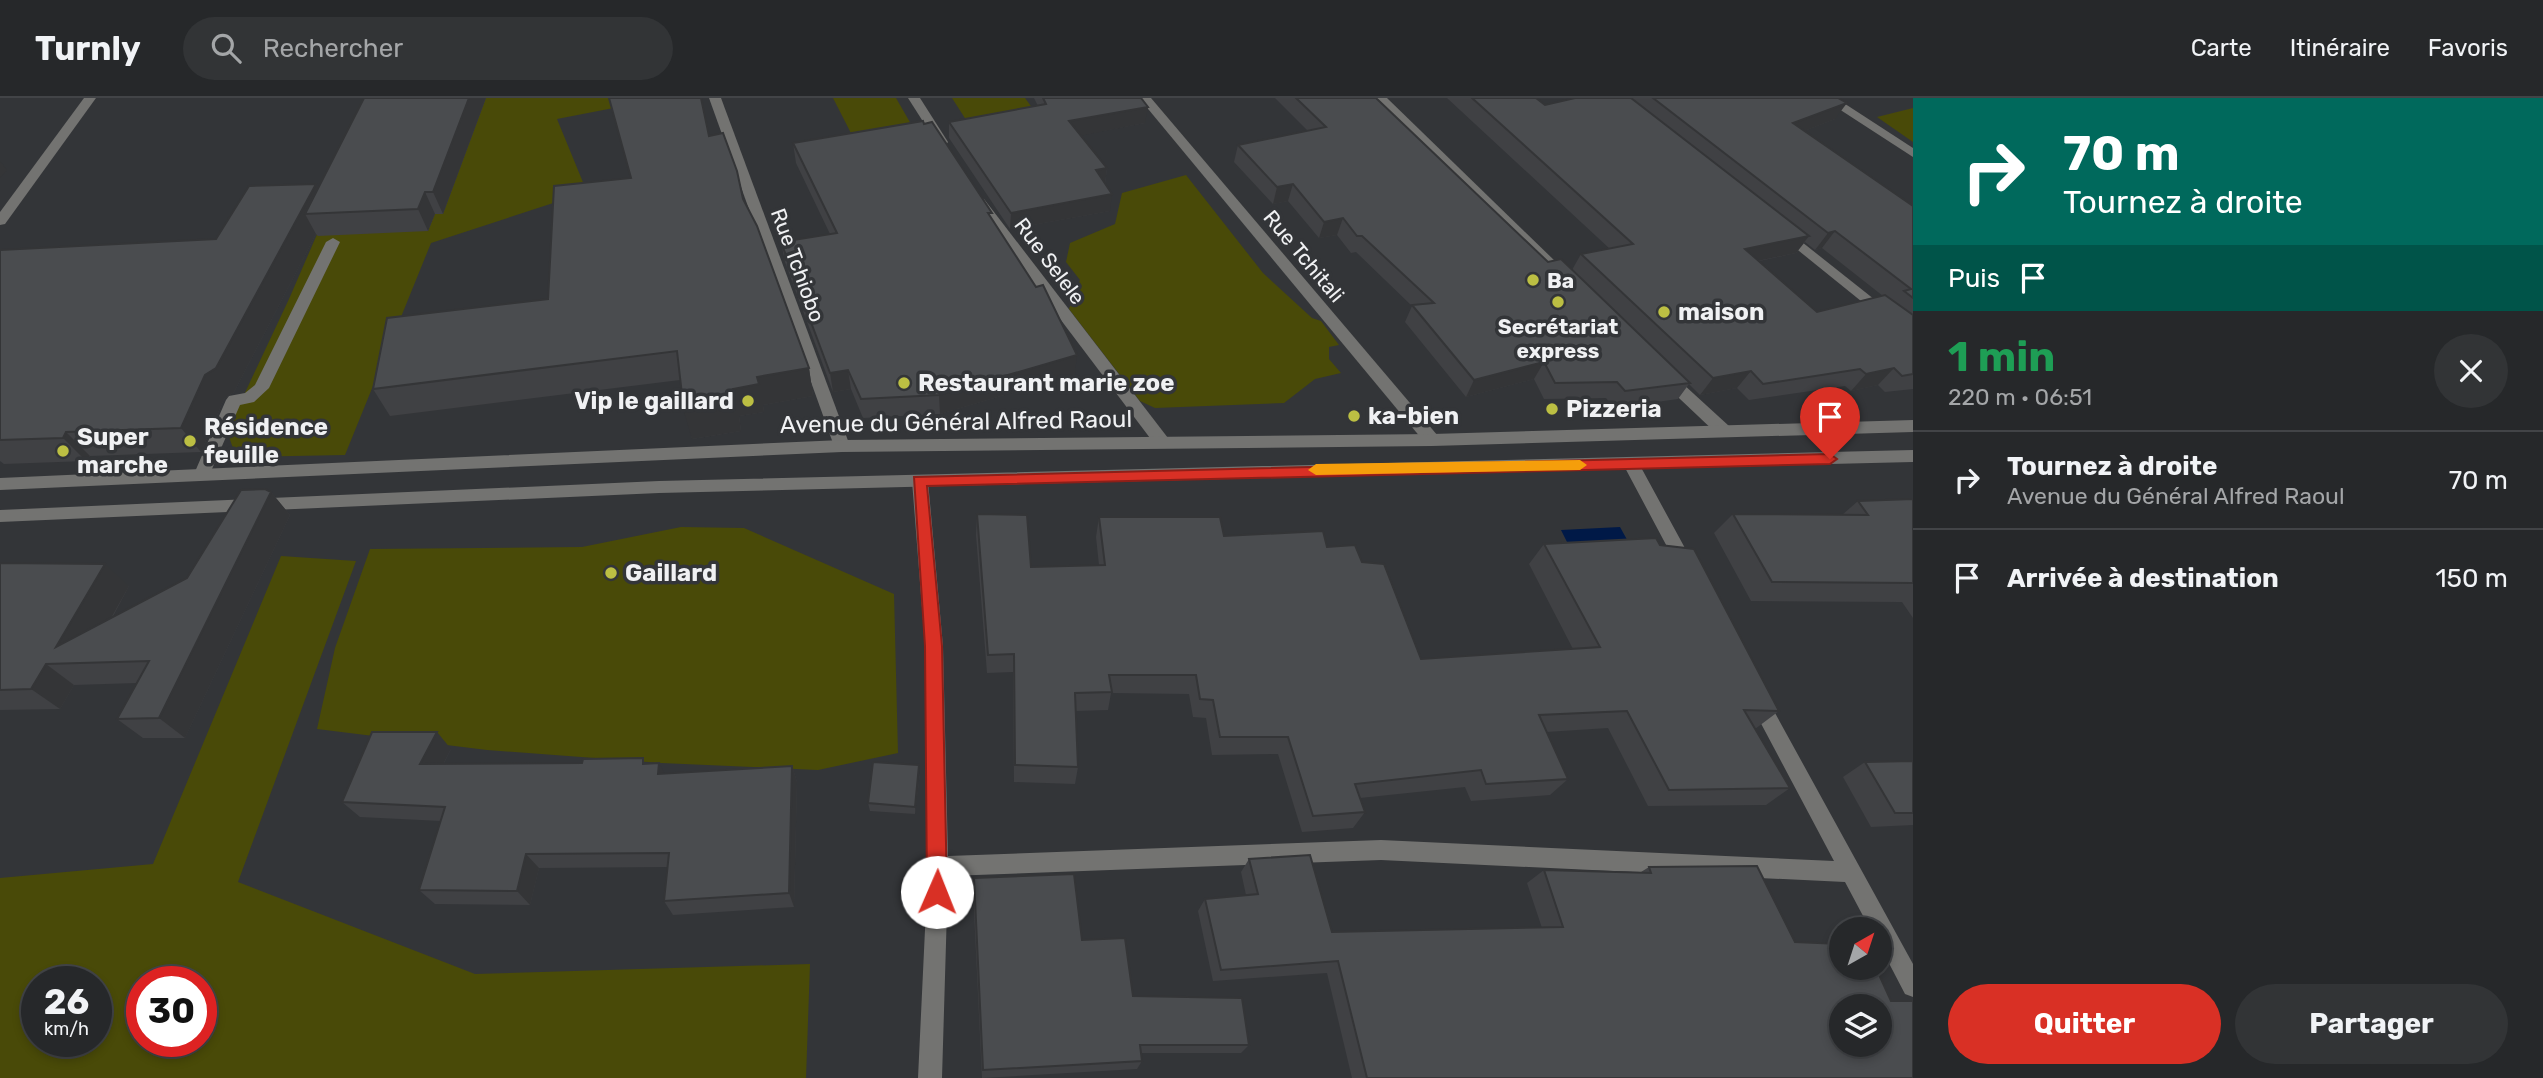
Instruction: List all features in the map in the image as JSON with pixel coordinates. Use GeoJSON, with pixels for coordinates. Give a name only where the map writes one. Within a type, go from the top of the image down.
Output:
{"type":"FeatureCollection","features":[{"type":"Feature","properties":{"kind":"street"},"geometry":{"type":"LineString","coordinates":[[0,221],[90,98]]}},
{"type":"Feature","properties":{"kind":"street","name":"Rue Tchiobo"},"geometry":{"type":"LineString","coordinates":[[715,98],[842,446]]}},
{"type":"Feature","properties":{"kind":"street"},"geometry":{"type":"LineString","coordinates":[[914,98],[949,153]]}},
{"type":"Feature","properties":{"kind":"street","name":"Rue Tchitali"},"geometry":{"type":"LineString","coordinates":[[1145,98],[1432,440]]}},
{"type":"Feature","properties":{"kind":"street"},"geometry":{"type":"LineString","coordinates":[[1380,98],[1560,274]]}},
{"type":"Feature","properties":{"kind":"street"},"geometry":{"type":"LineString","coordinates":[[1828,98],[1913,153]]}},
{"type":"Feature","properties":{"kind":"street","name":"Rue Selele"},"geometry":{"type":"LineString","coordinates":[[970,186],[1162,442]]}},
{"type":"Feature","properties":{"kind":"street"},"geometry":{"type":"LineString","coordinates":[[1775,225],[1913,338]]}},
{"type":"Feature","properties":{"kind":"street"},"geometry":{"type":"LineString","coordinates":[[202,474],[234,400],[249,398],[261,388],[333,242]]}},
{"type":"Feature","properties":{"kind":"street"},"geometry":{"type":"LineString","coordinates":[[1660,371],[1723,430]]}},
{"type":"Feature","properties":{"kind":"street","name":"Avenue du Général Alfred Raoul"},"geometry":{"type":"LineString","coordinates":[[0,484],[842,446],[1432,440],[1913,426]]}},
{"type":"Feature","properties":{"kind":"street"},"geometry":{"type":"LineString","coordinates":[[0,516],[465,494],[1913,456]]}},
{"type":"Feature","properties":{"kind":"street"},"geometry":{"type":"LineString","coordinates":[[1631,464],[1696,584]]}},
{"type":"Feature","properties":{"kind":"street"},"geometry":{"type":"LineString","coordinates":[[920,481],[934,646],[938,866],[930,1078]]}},
{"type":"Feature","properties":{"kind":"street"},"geometry":{"type":"LineString","coordinates":[[1747,680],[1913,986]]}},
{"type":"Feature","properties":{"kind":"street"},"geometry":{"type":"LineString","coordinates":[[938,866],[1381,850],[1850,872]]}},
{"type":"Feature","properties":{"kind":"shaded area"},"geometry":{"type":"Polygon","coordinates":[[[376,98],[665,98],[557,119],[587,192],[431,243],[345,455],[236,457],[227,431],[289,299],[376,98]]]}},
{"type":"Feature","properties":{"kind":"shaded area"},"geometry":{"type":"Polygon","coordinates":[[[833,98],[896,98],[915,131],[855,141],[833,98]]]}},
{"type":"Feature","properties":{"kind":"shaded area"},"geometry":{"type":"Polygon","coordinates":[[[952,98],[1025,98],[1036,113],[970,126],[952,98]]]}},
{"type":"Feature","properties":{"kind":"shaded area"},"geometry":{"type":"Polygon","coordinates":[[[1913,108],[1913,142],[1877,117],[1913,108]]]}},
{"type":"Feature","properties":{"kind":"shaded area"},"geometry":{"type":"Polygon","coordinates":[[[1186,175],[1263,273],[1312,318],[1321,321],[1339,345],[1329,347],[1329,359],[1341,373],[1315,379],[1284,403],[1155,408],[1140,401],[1069,309],[1080,280],[1066,262],[1070,243],[1115,224],[1122,193],[1186,175]]]}},
{"type":"Feature","properties":{"kind":"shaded area"},"geometry":{"type":"Polygon","coordinates":[[[681,527],[744,528],[894,594],[898,753],[818,770],[661,763],[487,750],[317,729],[335,648],[370,549],[582,547],[681,527]]]}},
{"type":"Feature","properties":{"kind":"shaded area"},"geometry":{"type":"Polygon","coordinates":[[[281,556],[356,561],[238,882],[475,974],[810,964],[806,1078],[0,1078],[0,878],[153,864],[281,556]]]}},
{"type":"Feature","properties":{"kind":"water"},"geometry":{"type":"Polygon","coordinates":[[[1620,527],[1635,554],[1574,556],[1561,530],[1620,527]]]}},
{"type":"Feature","properties":{"kind":"building"},"geometry":{"type":"Polygon","coordinates":[[[364,98],[469,98],[433,192],[425,192],[418,209],[305,214],[364,98]]]}},
{"type":"Feature","properties":{"kind":"building"},"geometry":{"type":"Polygon","coordinates":[[[609,98],[701,98],[709,136],[723,133],[737,171],[743,199],[757,226],[809,368],[757,377],[759,384],[733,389],[735,404],[684,412],[677,351],[373,389],[387,318],[548,299],[554,186],[631,178],[609,98]]]}},
{"type":"Feature","properties":{"kind":"building"},"geometry":{"type":"Polygon","coordinates":[[[1043,98],[1141,98],[1148,107],[1069,121],[1107,168],[1096,170],[1112,194],[1011,213],[949,122],[1046,104],[1043,98]]]}},
{"type":"Feature","properties":{"kind":"building"},"geometry":{"type":"Polygon","coordinates":[[[1296,98],[1376,98],[1548,262],[1561,259],[1690,383],[1625,391],[1617,382],[1555,383],[1544,362],[1474,380],[1412,305],[1434,303],[1362,236],[1357,236],[1343,218],[1324,222],[1293,184],[1277,187],[1238,145],[1326,127],[1296,98]]]}},
{"type":"Feature","properties":{"kind":"building"},"geometry":{"type":"Polygon","coordinates":[[[1472,98],[1536,98],[1545,105],[1575,98],[1631,98],[1809,236],[1745,249],[1817,312],[1885,295],[1913,315],[1913,374],[1902,376],[1894,368],[1866,374],[1860,369],[1763,384],[1751,371],[1713,378],[1581,254],[1633,244],[1472,98]]]}},
{"type":"Feature","properties":{"kind":"building"},"geometry":{"type":"Polygon","coordinates":[[[1653,98],[1838,98],[1847,103],[1793,123],[1913,206],[1913,298],[1904,291],[1911,289],[1835,231],[1828,233],[1653,98]]]}},
{"type":"Feature","properties":{"kind":"building"},"geometry":{"type":"Polygon","coordinates":[[[923,121],[924,124],[932,122],[992,213],[988,213],[1036,287],[1043,285],[1077,355],[939,395],[861,399],[848,370],[830,373],[781,242],[837,233],[793,143],[923,121]]]}},
{"type":"Feature","properties":{"kind":"building"},"geometry":{"type":"Polygon","coordinates":[[[316,184],[216,368],[205,375],[181,428],[66,432],[63,438],[0,440],[0,250],[216,239],[249,186],[316,184]]]}},
{"type":"Feature","properties":{"kind":"building"},"geometry":{"type":"Polygon","coordinates":[[[265,489],[271,492],[159,718],[117,719],[149,661],[46,664],[31,689],[0,690],[0,563],[105,564],[56,647],[187,578],[241,490],[265,489]]]}},
{"type":"Feature","properties":{"kind":"building"},"geometry":{"type":"Polygon","coordinates":[[[1913,499],[1913,583],[1772,582],[1733,514],[1868,515],[1858,501],[1913,499]]]}},
{"type":"Feature","properties":{"kind":"building"},"geometry":{"type":"Polygon","coordinates":[[[977,514],[1027,515],[1031,567],[1105,565],[1099,517],[1220,517],[1224,536],[1323,531],[1327,547],[1355,545],[1362,562],[1384,564],[1421,659],[1600,647],[1544,544],[1656,538],[1660,545],[1694,549],[1779,711],[1744,710],[1790,788],[1669,790],[1627,711],[1539,715],[1568,779],[1486,784],[1481,770],[1355,784],[1365,812],[1313,816],[1288,737],[1220,737],[1213,700],[1200,699],[1196,675],[1109,675],[1112,692],[1075,693],[1078,767],[1015,765],[1014,654],[988,655],[977,514]]]}},
{"type":"Feature","properties":{"kind":"building"},"geometry":{"type":"Polygon","coordinates":[[[372,732],[437,732],[420,764],[582,763],[583,759],[643,758],[643,764],[659,763],[658,774],[792,766],[789,893],[664,901],[669,853],[526,854],[517,891],[419,890],[445,807],[342,802],[372,732]]]}},
{"type":"Feature","properties":{"kind":"building"},"geometry":{"type":"Polygon","coordinates":[[[1913,761],[1913,813],[1895,813],[1865,762],[1913,761]]]}},
{"type":"Feature","properties":{"kind":"building"},"geometry":{"type":"Polygon","coordinates":[[[873,762],[919,765],[915,807],[868,803],[873,762]]]}},
{"type":"Feature","properties":{"kind":"building"},"geometry":{"type":"Polygon","coordinates":[[[1310,855],[1332,932],[1563,927],[1544,870],[1651,873],[1649,867],[1757,866],[1795,942],[1829,943],[1829,980],[1881,980],[1888,994],[1829,994],[1829,1057],[1892,1057],[1892,1001],[1913,1001],[1913,1078],[1367,1078],[1338,961],[1221,970],[1205,899],[1258,894],[1249,859],[1310,855]]]}},
{"type":"Feature","properties":{"kind":"building"},"geometry":{"type":"Polygon","coordinates":[[[1074,874],[1082,940],[1125,938],[1133,996],[1242,998],[1249,1045],[1140,1045],[1142,1061],[983,1070],[974,878],[1074,874]]]}},
{"type":"Feature","properties":{"kind":"slow traffic"},"geometry":{"type":"LineString","coordinates":[[1316,470],[1580,465]]}},
{"type":"Feature","properties":{"kind":"place","name":"Ba"},"geometry":{"type":"Point","coordinates":[1533,280]}},
{"type":"Feature","properties":{"kind":"place","name":"Secrétariat express"},"geometry":{"type":"Point","coordinates":[1558,302]}},
{"type":"Feature","properties":{"kind":"place","name":"maison"},"geometry":{"type":"Point","coordinates":[1664,312]}},
{"type":"Feature","properties":{"kind":"place","name":"Restaurant marie zoe"},"geometry":{"type":"Point","coordinates":[904,383]}},
{"type":"Feature","properties":{"kind":"place","name":"Vip le gaillard"},"geometry":{"type":"Point","coordinates":[748,401]}},
{"type":"Feature","properties":{"kind":"place","name":"Pizzeria"},"geometry":{"type":"Point","coordinates":[1552,409]}},
{"type":"Feature","properties":{"kind":"place","name":"ka-bien"},"geometry":{"type":"Point","coordinates":[1354,416]}},
{"type":"Feature","properties":{"kind":"place","name":"Résidence feuille"},"geometry":{"type":"Point","coordinates":[190,441]}},
{"type":"Feature","properties":{"kind":"place","name":"Super marche"},"geometry":{"type":"Point","coordinates":[63,451]}},
{"type":"Feature","properties":{"kind":"place","name":"Gaillard"},"geometry":{"type":"Point","coordinates":[611,573]}},
{"type":"Feature","properties":{"kind":"route"},"geometry":{"type":"LineString","coordinates":[[937,892],[934,646],[920,481],[1830,459]]}}]}
